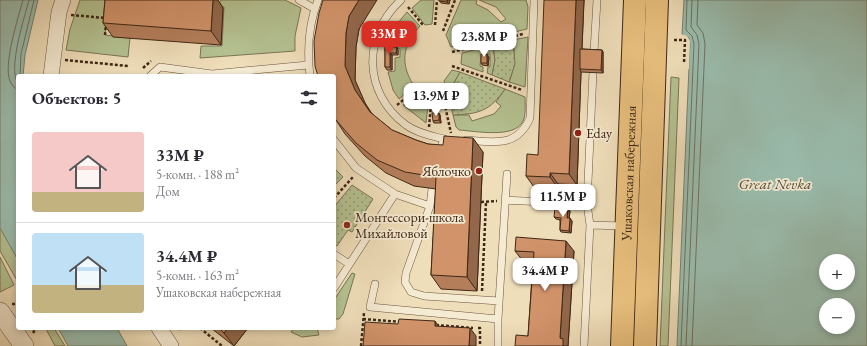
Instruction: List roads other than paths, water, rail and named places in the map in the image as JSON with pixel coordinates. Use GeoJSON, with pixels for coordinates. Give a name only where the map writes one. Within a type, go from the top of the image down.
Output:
{"type":"FeatureCollection","features":[{"type":"Feature","properties":{"kind":"main road","name":"Ушаковская набережная"},"geometry":{"type":"LineString","coordinates":[[622,346],[635,0]]}},
{"type":"Feature","properties":{"kind":"main road","name":"Ушаковская набережная"},"geometry":{"type":"LineString","coordinates":[[645,346],[657,0]]}},
{"type":"Feature","properties":{"kind":"street"},"geometry":{"type":"LineString","coordinates":[[51,74],[59,12],[63,0]]}},
{"type":"Feature","properties":{"kind":"street"},"geometry":{"type":"LineString","coordinates":[[6,320],[24,346]]}},
{"type":"Feature","properties":{"kind":"street"},"geometry":{"type":"LineString","coordinates":[[160,330],[171,346]]}},
{"type":"Feature","properties":{"kind":"lane"},"geometry":{"type":"LineString","coordinates":[[299,0],[315,9]]}},
{"type":"Feature","properties":{"kind":"lane"},"geometry":{"type":"LineString","coordinates":[[310,74],[308,65],[312,22],[318,0]]}},
{"type":"Feature","properties":{"kind":"lane"},"geometry":{"type":"LineString","coordinates":[[401,0],[389,11],[379,27],[373,46],[373,68],[378,90],[390,111],[408,126],[428,135],[451,140],[496,142],[506,141],[518,137],[526,130],[530,118],[534,0]]}},
{"type":"Feature","properties":{"kind":"lane"},"geometry":{"type":"LineString","coordinates":[[594,52],[597,0]]}},
{"type":"Feature","properties":{"kind":"lane"},"geometry":{"type":"LineString","coordinates":[[222,74],[308,65]]}},
{"type":"Feature","properties":{"kind":"lane"},"geometry":{"type":"LineString","coordinates":[[152,74],[160,67],[206,74]]}},
{"type":"Feature","properties":{"kind":"lane"},"geometry":{"type":"LineString","coordinates":[[584,346],[590,225],[587,204],[593,72]]}},
{"type":"Feature","properties":{"kind":"lane"},"geometry":{"type":"LineString","coordinates":[[438,157],[451,140]]}},
{"type":"Feature","properties":{"kind":"lane"},"geometry":{"type":"LineString","coordinates":[[336,143],[356,168],[395,194],[430,206]]}},
{"type":"Feature","properties":{"kind":"lane"},"geometry":{"type":"LineString","coordinates":[[498,346],[498,318],[507,174]]}},
{"type":"Feature","properties":{"kind":"lane"},"geometry":{"type":"LineString","coordinates":[[432,189],[430,206],[406,273],[405,282],[411,292],[424,296],[500,302]]}},
{"type":"Feature","properties":{"kind":"lane"},"geometry":{"type":"LineString","coordinates":[[336,285],[395,194]]}},
{"type":"Feature","properties":{"kind":"lane"},"geometry":{"type":"LineString","coordinates":[[505,200],[587,204]]}},
{"type":"Feature","properties":{"kind":"lane"},"geometry":{"type":"LineString","coordinates":[[590,225],[626,226]]}},
{"type":"Feature","properties":{"kind":"lane"},"geometry":{"type":"LineString","coordinates":[[336,255],[350,264]]}},
{"type":"Feature","properties":{"kind":"lane"},"geometry":{"type":"LineString","coordinates":[[375,284],[370,307],[498,318]]}},
{"type":"Feature","properties":{"kind":"water"},"geometry":{"type":"Polygon","coordinates":[[[0,0],[38,0],[25,55],[23,74],[16,74],[16,256],[0,228],[0,0]]]}},
{"type":"Feature","properties":{"kind":"water","name":"Great Nevka"},"geometry":{"type":"Polygon","coordinates":[[[684,0],[867,0],[867,346],[677,346],[690,44],[689,38],[682,34],[684,0]]]}},
{"type":"Feature","properties":{"kind":"water"},"geometry":{"type":"Polygon","coordinates":[[[59,330],[118,330],[127,346],[68,346],[59,330]]]}},
{"type":"Feature","properties":{"kind":"place","name":"Eday"},"geometry":{"type":"Point","coordinates":[578,133]}},
{"type":"Feature","properties":{"kind":"place","name":"Яблочко"},"geometry":{"type":"Point","coordinates":[479,171]}},
{"type":"Feature","properties":{"kind":"place","name":"Монтессори-школа Михайловой"},"geometry":{"type":"Point","coordinates":[347,225]}}]}
